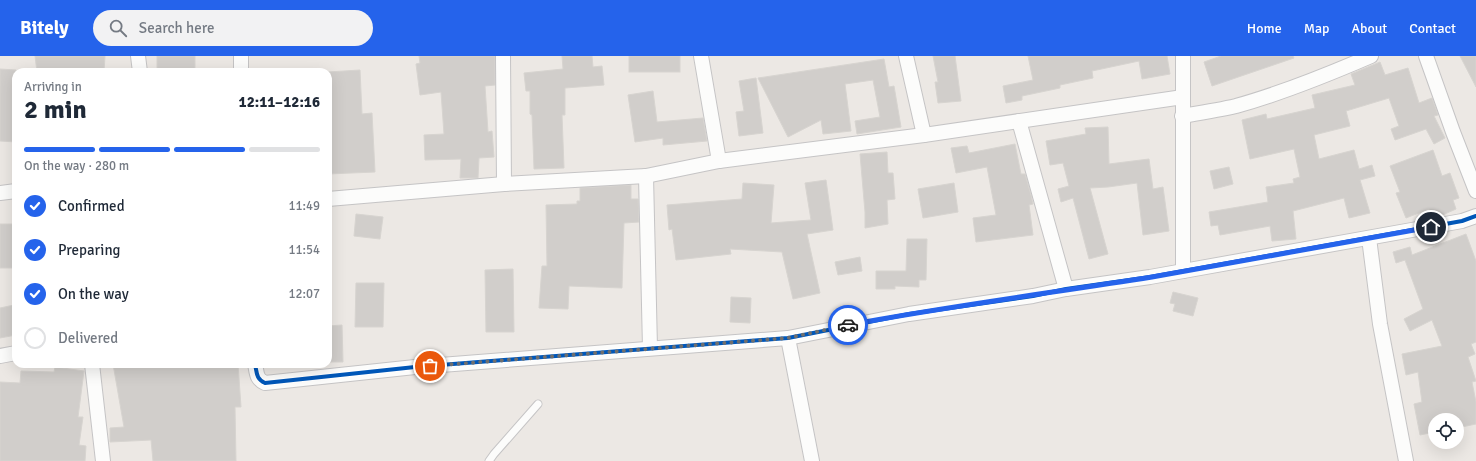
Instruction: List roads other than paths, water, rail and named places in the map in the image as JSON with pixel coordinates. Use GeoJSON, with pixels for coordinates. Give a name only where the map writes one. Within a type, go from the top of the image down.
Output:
{"type":"FeatureCollection","features":[{"type":"Feature","properties":{"kind":"street"},"geometry":{"type":"LineString","coordinates":[[138,56],[140,68]]}},
{"type":"Feature","properties":{"kind":"street"},"geometry":{"type":"LineString","coordinates":[[241,56],[241,68]]}},
{"type":"Feature","properties":{"kind":"street"},"geometry":{"type":"LineString","coordinates":[[504,56],[504,184]]}},
{"type":"Feature","properties":{"kind":"street"},"geometry":{"type":"LineString","coordinates":[[701,56],[719,161]]}},
{"type":"Feature","properties":{"kind":"street"},"geometry":{"type":"LineString","coordinates":[[906,56],[924,136]]}},
{"type":"Feature","properties":{"kind":"street"},"geometry":{"type":"LineString","coordinates":[[1183,56],[1183,271]]}},
{"type":"Feature","properties":{"kind":"street"},"geometry":{"type":"LineString","coordinates":[[1182,116],[1235,106],[1272,95],[1327,75],[1371,56]]}},
{"type":"Feature","properties":{"kind":"street"},"geometry":{"type":"LineString","coordinates":[[1426,56],[1476,191]]}},
{"type":"Feature","properties":{"kind":"street"},"geometry":{"type":"LineString","coordinates":[[332,199],[504,184],[646,176],[719,161],[924,136],[1183,97]]}},
{"type":"Feature","properties":{"kind":"street"},"geometry":{"type":"LineString","coordinates":[[1019,121],[1066,289]]}},
{"type":"Feature","properties":{"kind":"street"},"geometry":{"type":"LineString","coordinates":[[646,176],[650,348]]}},
{"type":"Feature","properties":{"kind":"street"},"geometry":{"type":"LineString","coordinates":[[0,193],[12,192]]}},
{"type":"Feature","properties":{"kind":"street"},"geometry":{"type":"LineString","coordinates":[[256,368],[257,376],[265,383],[414,368],[788,338],[909,314],[1033,296],[1066,289],[1183,271],[1462,221],[1476,216]]}},
{"type":"Feature","properties":{"kind":"street"},"geometry":{"type":"LineString","coordinates":[[1369,238],[1380,324],[1406,461]]}},
{"type":"Feature","properties":{"kind":"street"},"geometry":{"type":"LineString","coordinates":[[788,338],[812,461]]}},
{"type":"Feature","properties":{"kind":"street"},"geometry":{"type":"LineString","coordinates":[[0,356],[12,354]]}},
{"type":"Feature","properties":{"kind":"street"},"geometry":{"type":"LineString","coordinates":[[92,368],[104,461]]}},
{"type":"Feature","properties":{"kind":"lane"},"geometry":{"type":"LineString","coordinates":[[489,461],[538,404]]}}]}
